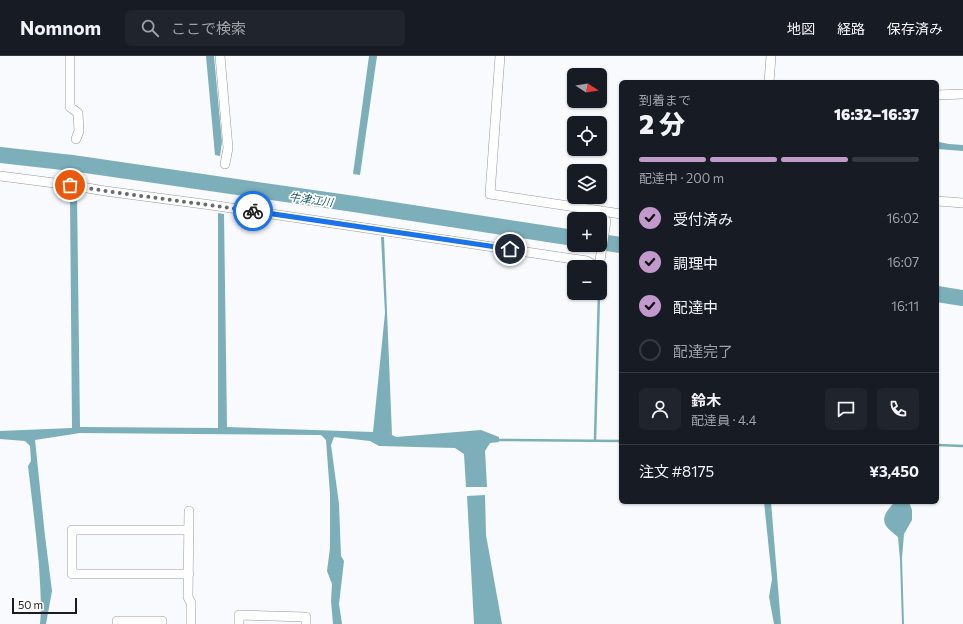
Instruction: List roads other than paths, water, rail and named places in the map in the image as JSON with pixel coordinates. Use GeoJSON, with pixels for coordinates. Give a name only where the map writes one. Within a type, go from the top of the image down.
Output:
{"type":"FeatureCollection","features":[{"type":"Feature","properties":{"kind":"street"},"geometry":{"type":"LineString","coordinates":[[70,56],[70,107],[78,113],[79,131],[76,139]]}},
{"type":"Feature","properties":{"kind":"street"},"geometry":{"type":"LineString","coordinates":[[220,56],[228,148],[225,164]]}},
{"type":"Feature","properties":{"kind":"street"},"geometry":{"type":"LineString","coordinates":[[500,56],[490,194],[619,214]]}},
{"type":"Feature","properties":{"kind":"street"},"geometry":{"type":"LineString","coordinates":[[769,80],[771,56]]}},
{"type":"Feature","properties":{"kind":"street"},"geometry":{"type":"LineString","coordinates":[[939,95],[963,94]]}},
{"type":"Feature","properties":{"kind":"street"},"geometry":{"type":"LineString","coordinates":[[0,176],[211,205],[580,260]]}},
{"type":"Feature","properties":{"kind":"street"},"geometry":{"type":"LineString","coordinates":[[939,201],[963,203]]}},
{"type":"Feature","properties":{"kind":"street"},"geometry":{"type":"LineString","coordinates":[[586,208],[591,212]]}},
{"type":"Feature","properties":{"kind":"street"},"geometry":{"type":"LineString","coordinates":[[607,221],[612,221],[619,216]]}},
{"type":"Feature","properties":{"kind":"street"},"geometry":{"type":"LineString","coordinates":[[189,511],[188,597],[191,603],[191,624]]}},
{"type":"Feature","properties":{"kind":"street"},"geometry":{"type":"LineString","coordinates":[[189,530],[72,530],[72,574],[189,574]]}},
{"type":"Feature","properties":{"kind":"street"},"geometry":{"type":"LineString","coordinates":[[239,624],[239,615],[306,617],[306,624]]}},
{"type":"Feature","properties":{"kind":"street"},"geometry":{"type":"LineString","coordinates":[[117,624],[117,621],[162,621],[162,624]]}},
{"type":"Feature","properties":{"kind":"water"},"geometry":{"type":"Polygon","coordinates":[[[206,56],[214,56],[222,142],[220,156],[215,155],[206,56]]]}},
{"type":"Feature","properties":{"kind":"water"},"geometry":{"type":"Polygon","coordinates":[[[369,56],[377,56],[360,175],[353,174],[369,56]]]}},
{"type":"Feature","properties":{"kind":"water"},"geometry":{"type":"Polygon","coordinates":[[[939,142],[963,145],[963,151],[939,149],[939,142]]]}},
{"type":"Feature","properties":{"kind":"water"},"geometry":{"type":"Polygon","coordinates":[[[70,194],[77,194],[80,427],[218,428],[218,213],[224,214],[227,427],[373,432],[385,313],[381,237],[384,237],[392,435],[396,437],[481,430],[499,437],[499,442],[490,443],[485,451],[487,487],[466,487],[464,454],[455,448],[379,446],[370,441],[334,437],[331,445],[339,504],[341,556],[344,561],[339,604],[342,624],[333,624],[331,601],[332,584],[327,571],[330,548],[330,494],[326,440],[321,435],[80,433],[35,440],[52,591],[46,624],[40,624],[41,602],[39,565],[28,466],[31,461],[30,446],[25,441],[0,439],[0,431],[72,428],[70,194]]]}},
{"type":"Feature","properties":{"kind":"water"},"geometry":{"type":"Polygon","coordinates":[[[485,495],[486,535],[502,624],[474,624],[467,496],[485,495]]]}},
{"type":"Feature","properties":{"kind":"water"},"geometry":{"type":"Polygon","coordinates":[[[764,504],[771,504],[781,624],[774,624],[769,597],[772,579],[764,504]]]}},
{"type":"Feature","properties":{"kind":"water"},"geometry":{"type":"Polygon","coordinates":[[[893,504],[910,504],[912,510],[912,520],[904,534],[902,558],[904,624],[902,624],[898,537],[885,524],[884,517],[893,504]]]}},
{"type":"Feature","properties":{"kind":"waterway","name":"牛津江川"},"geometry":{"type":"LineString","coordinates":[[0,155],[72,163],[567,237]]}},
{"type":"Feature","properties":{"kind":"waterway","name":"牛津江川"},"geometry":{"type":"LineString","coordinates":[[607,243],[619,245]]}},
{"type":"Feature","properties":{"kind":"waterway","name":"牛津江川"},"geometry":{"type":"LineString","coordinates":[[939,294],[963,298]]}},
{"type":"Feature","properties":{"kind":"waterway"},"geometry":{"type":"LineString","coordinates":[[595,440],[599,300]]}},
{"type":"Feature","properties":{"kind":"waterway"},"geometry":{"type":"LineString","coordinates":[[496,440],[619,441]]}},
{"type":"Feature","properties":{"kind":"waterway"},"geometry":{"type":"LineString","coordinates":[[939,445],[963,446]]}}]}
